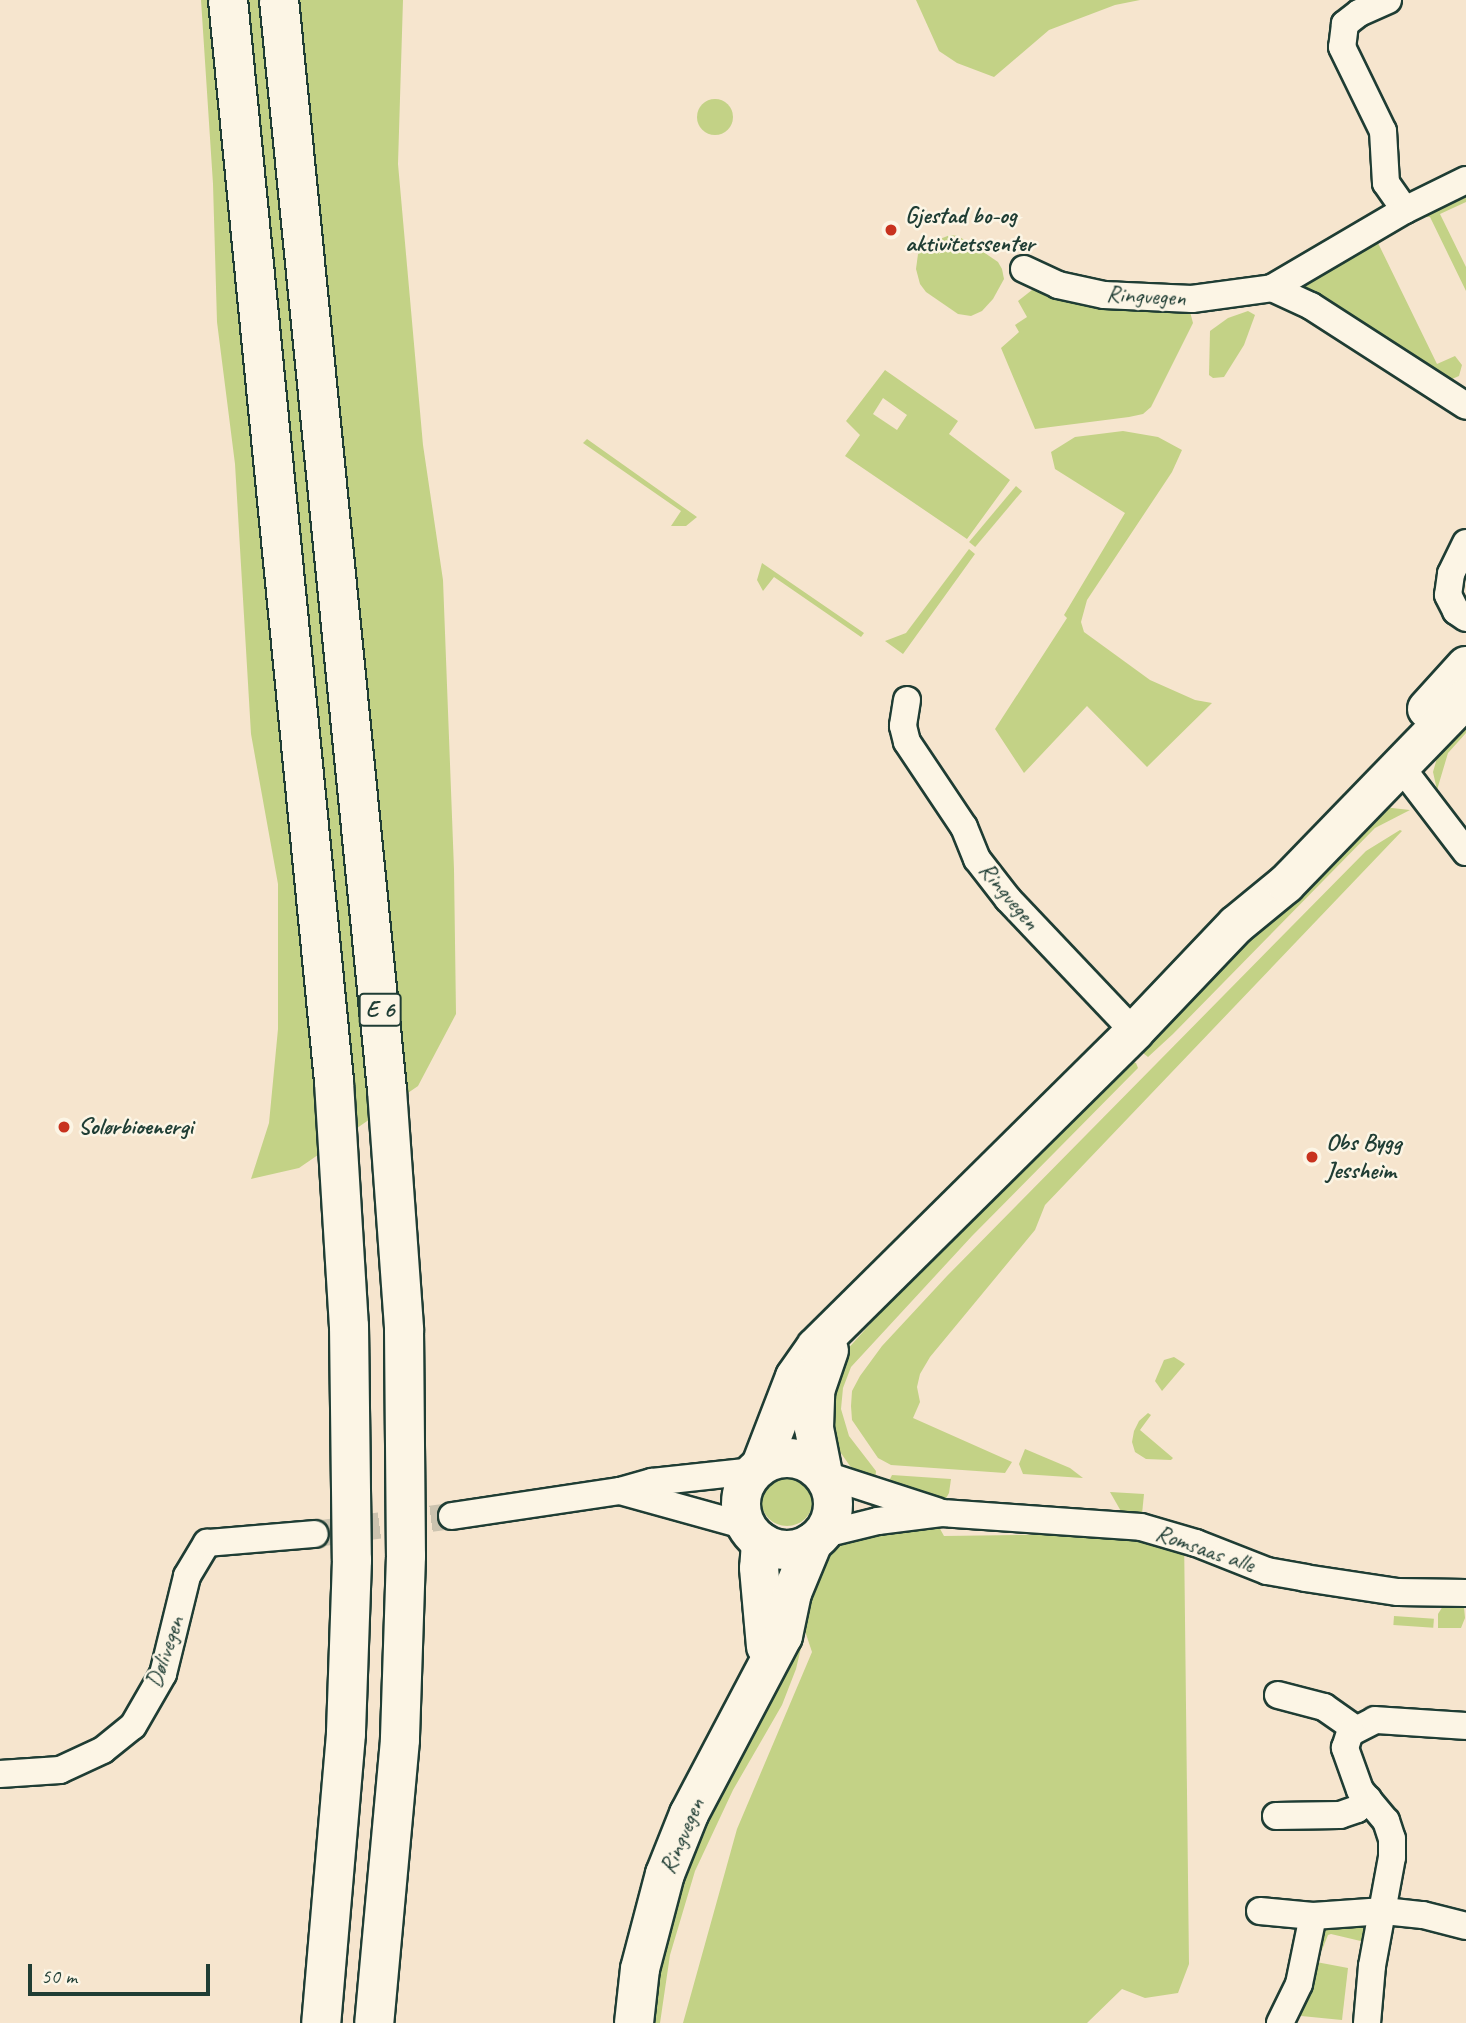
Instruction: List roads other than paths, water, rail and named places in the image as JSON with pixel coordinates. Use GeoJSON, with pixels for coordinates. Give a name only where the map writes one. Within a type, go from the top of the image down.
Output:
{"type":"FeatureCollection","features":[{"type":"Feature","properties":{"kind":"main road","name":"E 6"},"geometry":{"type":"LineString","coordinates":[[228,0],[334,1082],[349,1326],[352,1560],[346,1734],[321,2023]]}},
{"type":"Feature","properties":{"kind":"main road","name":"E 6"},"geometry":{"type":"LineString","coordinates":[[279,0],[387,1090],[404,1330],[406,1556],[400,1740],[374,2023]]}},
{"type":"Feature","properties":{"kind":"main road"},"geometry":{"type":"LineString","coordinates":[[1236,925],[1272,872],[1466,666]]}},
{"type":"Feature","properties":{"kind":"main road"},"geometry":{"type":"LineString","coordinates":[[769,1663],[760,1568],[741,1497],[758,1468],[795,1377],[816,1347],[840,1320],[1134,1032],[1236,925],[1286,884],[1466,698]]}},
{"type":"Feature","properties":{"kind":"main road"},"geometry":{"type":"LineString","coordinates":[[823,1474],[814,1428],[815,1391],[840,1320]]}},
{"type":"Feature","properties":{"kind":"main road"},"geometry":{"type":"LineString","coordinates":[[753,1534],[781,1550],[803,1547],[817,1539],[827,1527],[833,1506],[830,1485],[823,1474],[806,1461],[783,1458],[758,1468]]}},
{"type":"Feature","properties":{"kind":"main road","name":"Ringvegen"},"geometry":{"type":"LineString","coordinates":[[634,2023],[642,1958],[664,1874],[689,1814],[783,1636],[792,1593],[817,1539]]}},
{"type":"Feature","properties":{"kind":"street"},"geometry":{"type":"LineString","coordinates":[[1388,0],[1360,13],[1345,24],[1342,47],[1383,131],[1386,183],[1405,211]]}},
{"type":"Feature","properties":{"kind":"street","name":"Ringvegen"},"geometry":{"type":"LineString","coordinates":[[1024,269],[1058,285],[1104,295],[1192,299],[1272,288],[1405,211],[1466,180]]}},
{"type":"Feature","properties":{"kind":"street"},"geometry":{"type":"LineString","coordinates":[[1272,288],[1311,306],[1466,406]]}},
{"type":"Feature","properties":{"kind":"street"},"geometry":{"type":"LineString","coordinates":[[1466,543],[1451,574],[1448,595],[1456,611],[1466,618]]}},
{"type":"Feature","properties":{"kind":"street","name":"Ringvegen"},"geometry":{"type":"LineString","coordinates":[[906,701],[903,726],[907,742],[964,827],[977,859],[1008,899],[1134,1032]]}},
{"type":"Feature","properties":{"kind":"street"},"geometry":{"type":"LineString","coordinates":[[1401,767],[1466,852]]}},
{"type":"Feature","properties":{"kind":"street"},"geometry":{"type":"LineString","coordinates":[[452,1516],[620,1491],[652,1482],[758,1468]]}},
{"type":"Feature","properties":{"kind":"street","name":"Romsaas alle"},"geometry":{"type":"LineString","coordinates":[[823,1474],[942,1513]]}},
{"type":"Feature","properties":{"kind":"street"},"geometry":{"type":"LineString","coordinates":[[620,1491],[753,1534]]}},
{"type":"Feature","properties":{"kind":"street","name":"Romsaas alle"},"geometry":{"type":"LineString","coordinates":[[817,1539],[878,1521],[942,1513],[1140,1527],[1196,1542],[1267,1571],[1398,1592],[1466,1593]]}},
{"type":"Feature","properties":{"kind":"street","name":"Dølivegen"},"geometry":{"type":"LineString","coordinates":[[0,1774],[60,1770],[103,1750],[134,1726],[163,1674],[187,1576],[206,1543],[315,1534]]}},
{"type":"Feature","properties":{"kind":"street"},"geometry":{"type":"LineString","coordinates":[[1278,1695],[1301,1698],[1324,1707],[1356,1729]]}},
{"type":"Feature","properties":{"kind":"street"},"geometry":{"type":"LineString","coordinates":[[1367,2023],[1372,1966],[1384,1911],[1392,1839],[1387,1821],[1360,1790],[1345,1748],[1350,1733],[1375,1720],[1466,1726]]}},
{"type":"Feature","properties":{"kind":"street"},"geometry":{"type":"LineString","coordinates":[[1276,1816],[1340,1815],[1357,1809],[1368,1799]]}},
{"type":"Feature","properties":{"kind":"street"},"geometry":{"type":"LineString","coordinates":[[1260,1911],[1313,1916],[1384,1911],[1423,1915],[1466,1926]]}},
{"type":"Feature","properties":{"kind":"street"},"geometry":{"type":"LineString","coordinates":[[1280,2023],[1299,1984],[1308,1954],[1313,1916]]}},
{"type":"Feature","properties":{"kind":"tunnel"},"geometry":{"type":"LineString","coordinates":[[315,1534],[452,1516]]}},
{"type":"Feature","properties":{"kind":"place","name":"Gjestad bo-og aktivitetssenter"},"geometry":{"type":"Point","coordinates":[891,230]}},
{"type":"Feature","properties":{"kind":"place","name":"Solørbioenergi"},"geometry":{"type":"Point","coordinates":[64,1127]}},
{"type":"Feature","properties":{"kind":"place","name":"Obs Bygg Jessheim"},"geometry":{"type":"Point","coordinates":[1312,1157]}}]}
